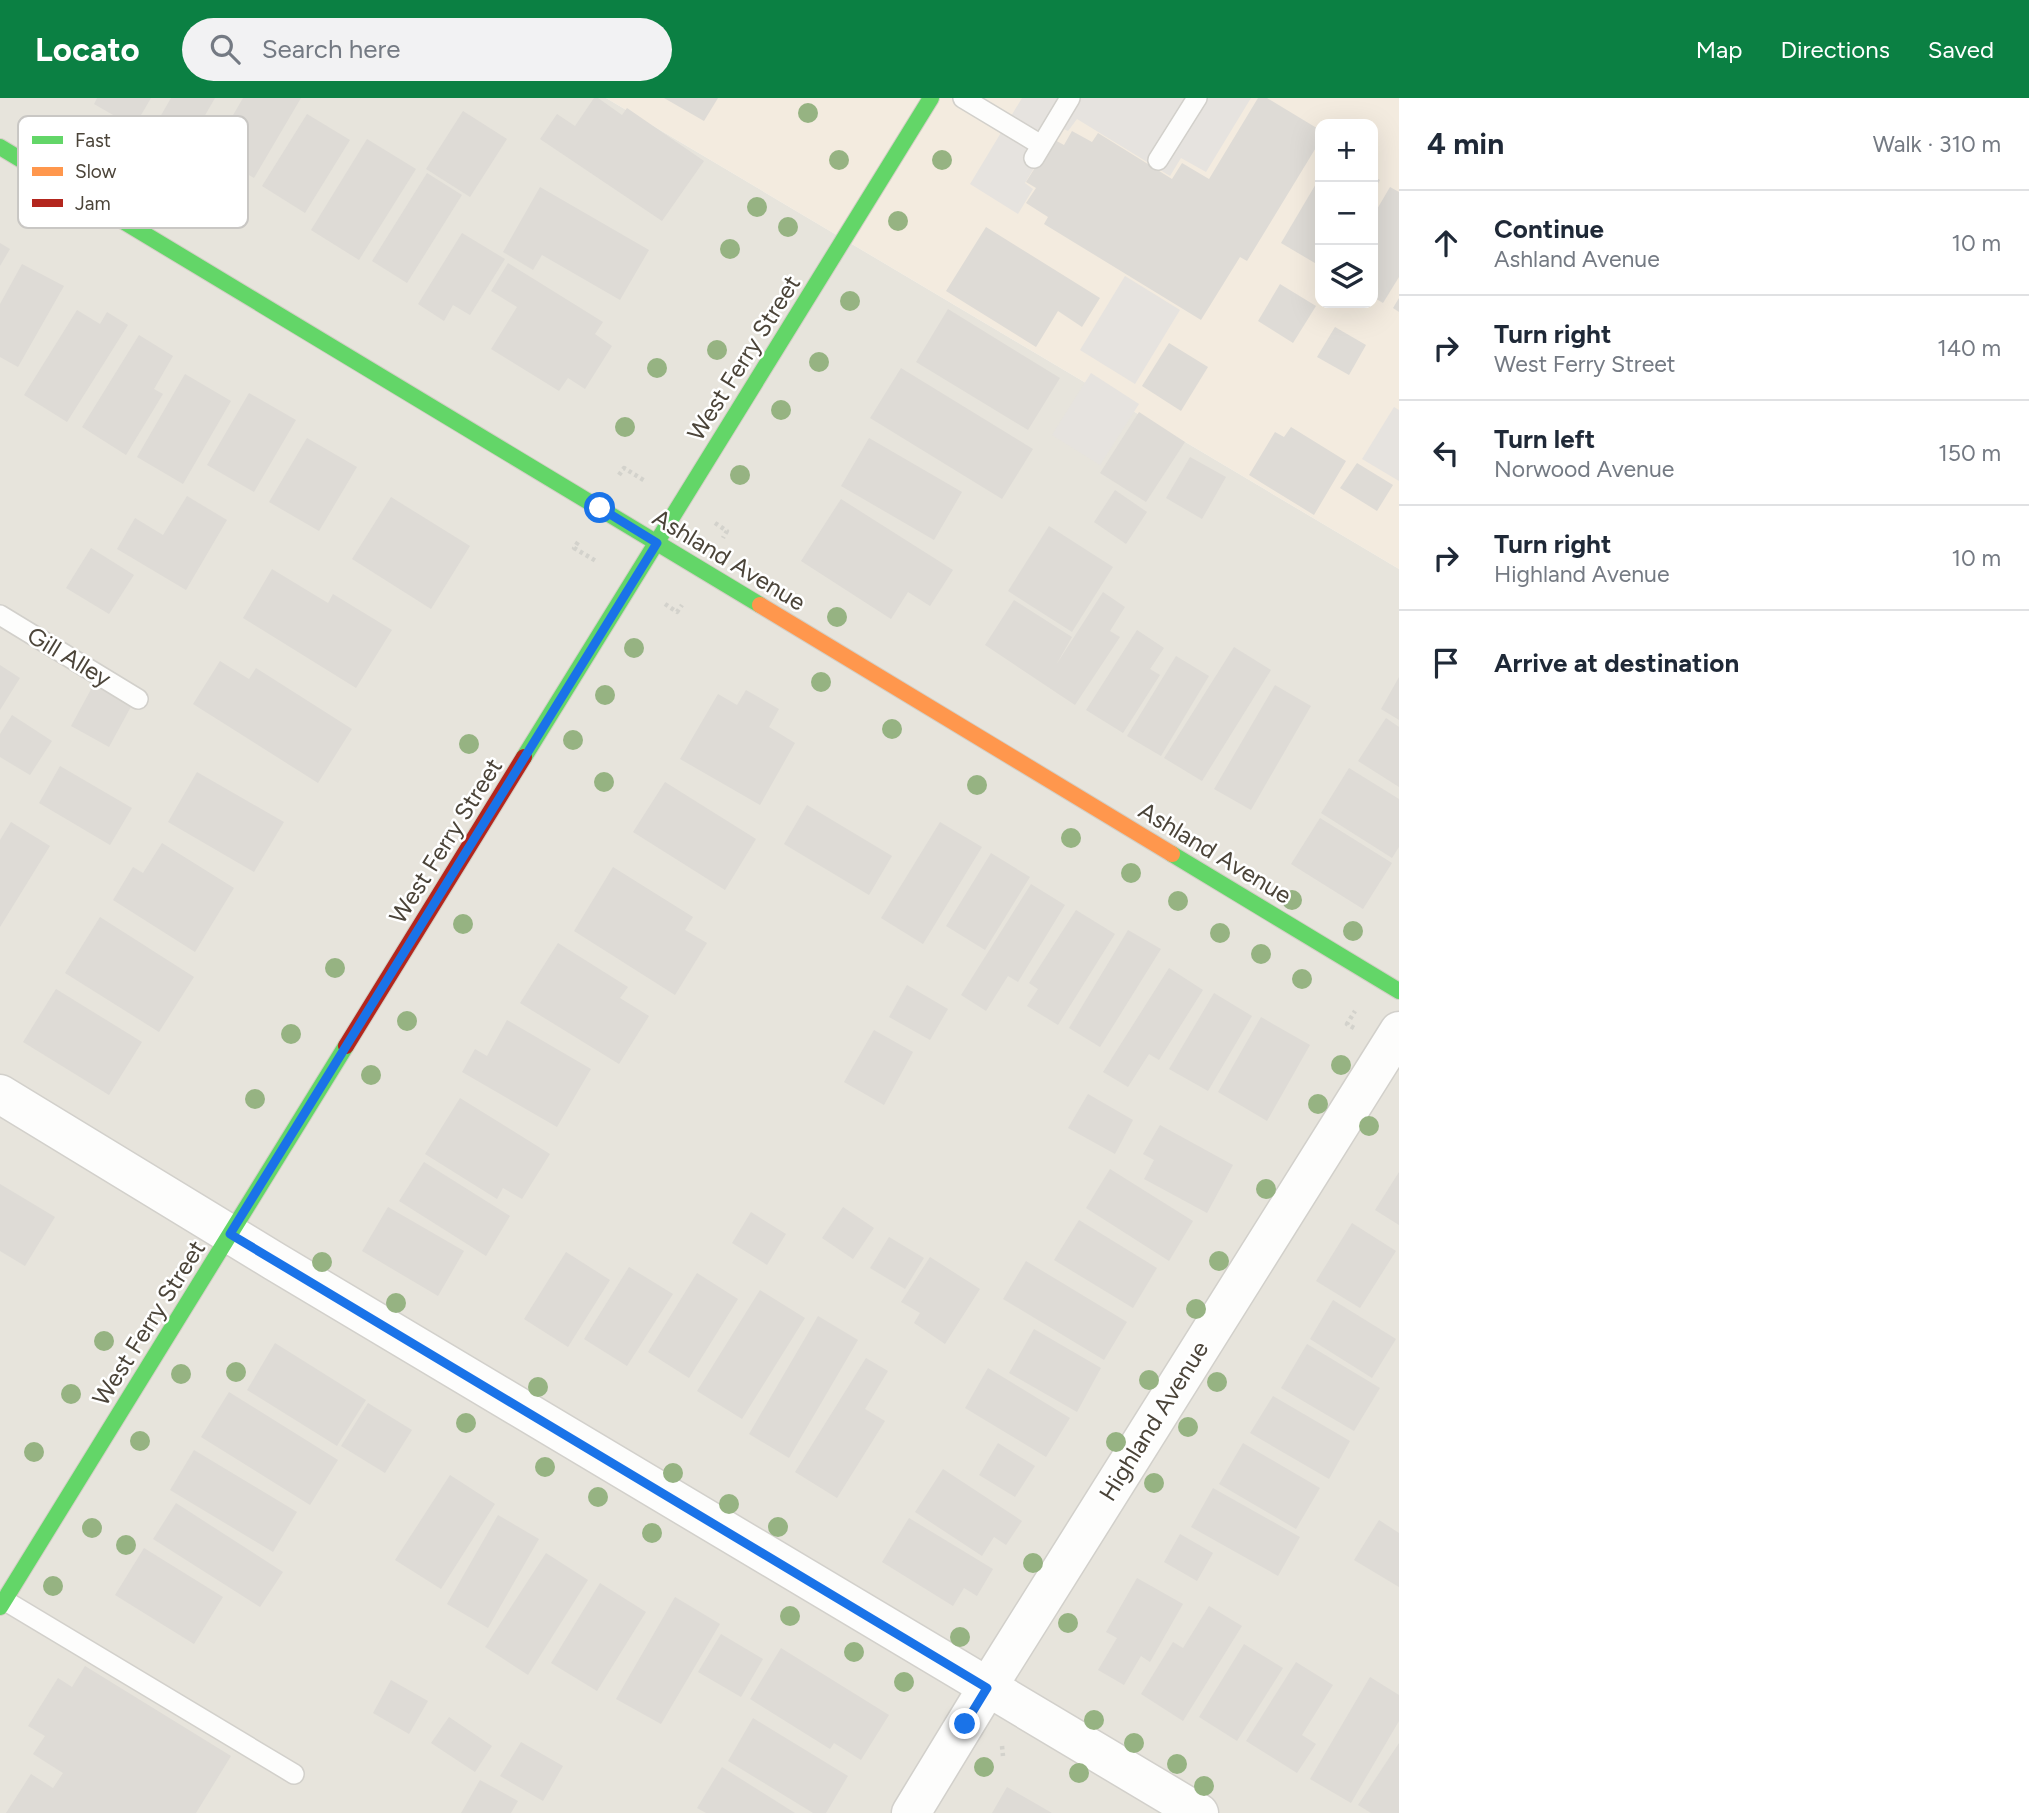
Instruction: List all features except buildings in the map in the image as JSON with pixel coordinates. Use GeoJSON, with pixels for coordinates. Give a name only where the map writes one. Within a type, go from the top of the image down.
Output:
{"type":"FeatureCollection","features":[{"type":"Feature","properties":{"kind":"street","name":"West Ferry Street"},"geometry":{"type":"LineString","coordinates":[[2,1604],[931,98]]}},
{"type":"Feature","properties":{"kind":"street","name":"Ashland Avenue"},"geometry":{"type":"LineString","coordinates":[[0,146],[18,157]]}},
{"type":"Feature","properties":{"kind":"street","name":"Ashland Avenue"},"geometry":{"type":"LineString","coordinates":[[136,228],[1399,991]]}},
{"type":"Feature","properties":{"kind":"street","name":"Highland Avenue"},"geometry":{"type":"LineString","coordinates":[[911,1813],[1399,1031]]}},
{"type":"Feature","properties":{"kind":"street"},"geometry":{"type":"LineString","coordinates":[[0,1094],[1199,1813]]}},
{"type":"Feature","properties":{"kind":"lane"},"geometry":{"type":"LineString","coordinates":[[963,98],[1038,151],[1070,98]]}},
{"type":"Feature","properties":{"kind":"lane"},"geometry":{"type":"LineString","coordinates":[[1157,160],[1197,98]]}},
{"type":"Feature","properties":{"kind":"lane","name":"Gill Alley"},"geometry":{"type":"LineString","coordinates":[[0,615],[138,699]]}},
{"type":"Feature","properties":{"kind":"lane"},"geometry":{"type":"LineString","coordinates":[[2,1604],[293,1774]]}},
{"type":"Feature","properties":{"kind":"path"},"geometry":{"type":"LineString","coordinates":[[624,468],[645,481]]}},
{"type":"Feature","properties":{"kind":"path"},"geometry":{"type":"LineString","coordinates":[[575,548],[596,561]]}},
{"type":"Feature","properties":{"kind":"path"},"geometry":{"type":"LineString","coordinates":[[1347,1024],[1359,1005]]}},
{"type":"Feature","properties":{"kind":"path"},"geometry":{"type":"LineString","coordinates":[[1002,1746],[1003,1756]]}},
{"type":"Feature","properties":{"kind":"shaded area"},"geometry":{"type":"Polygon","coordinates":[[[0,98],[606,98],[1399,569],[1399,1813],[0,1813],[0,98]]]}},
{"type":"Feature","properties":{"kind":"shaded area"},"geometry":{"type":"Polygon","coordinates":[[[606,98],[1399,98],[1399,569],[606,98]]]}},
{"type":"Feature","properties":{"kind":"shaded area"},"geometry":{"type":"Polygon","coordinates":[[[1022,98],[1251,98],[1206,172],[1181,158],[1170,176],[1077,119],[1068,131],[1059,127],[1025,183],[1033,189],[1018,214],[970,184],[1022,98]]]}},
{"type":"Feature","properties":{"kind":"shaded area"},"geometry":{"type":"Polygon","coordinates":[[[1125,276],[1180,310],[1135,384],[1080,350],[1125,276]]]}},
{"type":"Feature","properties":{"kind":"shaded area"},"geometry":{"type":"Polygon","coordinates":[[[1091,373],[1139,404],[1100,465],[1052,435],[1091,373]]]}},
{"type":"Feature","properties":{"kind":"shaded area"},"geometry":{"type":"Polygon","coordinates":[[[1394,407],[1399,410],[1399,481],[1362,459],[1394,407]]]}},
{"type":"Feature","properties":{"kind":"traffic: fast"},"geometry":{"type":"LineString","coordinates":[[524,757],[931,98]]}},
{"type":"Feature","properties":{"kind":"traffic: fast"},"geometry":{"type":"LineString","coordinates":[[0,147],[18,158]]}},
{"type":"Feature","properties":{"kind":"traffic: fast"},"geometry":{"type":"LineString","coordinates":[[134,228],[760,605]]}},
{"type":"Feature","properties":{"kind":"traffic: fast"},"geometry":{"type":"LineString","coordinates":[[1172,854],[1399,991]]}},
{"type":"Feature","properties":{"kind":"traffic: fast"},"geometry":{"type":"LineString","coordinates":[[0,1607],[346,1046]]}},
{"type":"Feature","properties":{"kind":"traffic: slow"},"geometry":{"type":"LineString","coordinates":[[760,605],[1172,854]]}},
{"type":"Feature","properties":{"kind":"traffic: jam"},"geometry":{"type":"LineString","coordinates":[[346,1046],[524,757]]}},
{"type":"Feature","properties":{"kind":"route"},"geometry":{"type":"LineString","coordinates":[[600,508],[657,543],[230,1234],[987,1688],[965,1724]]}}]}
